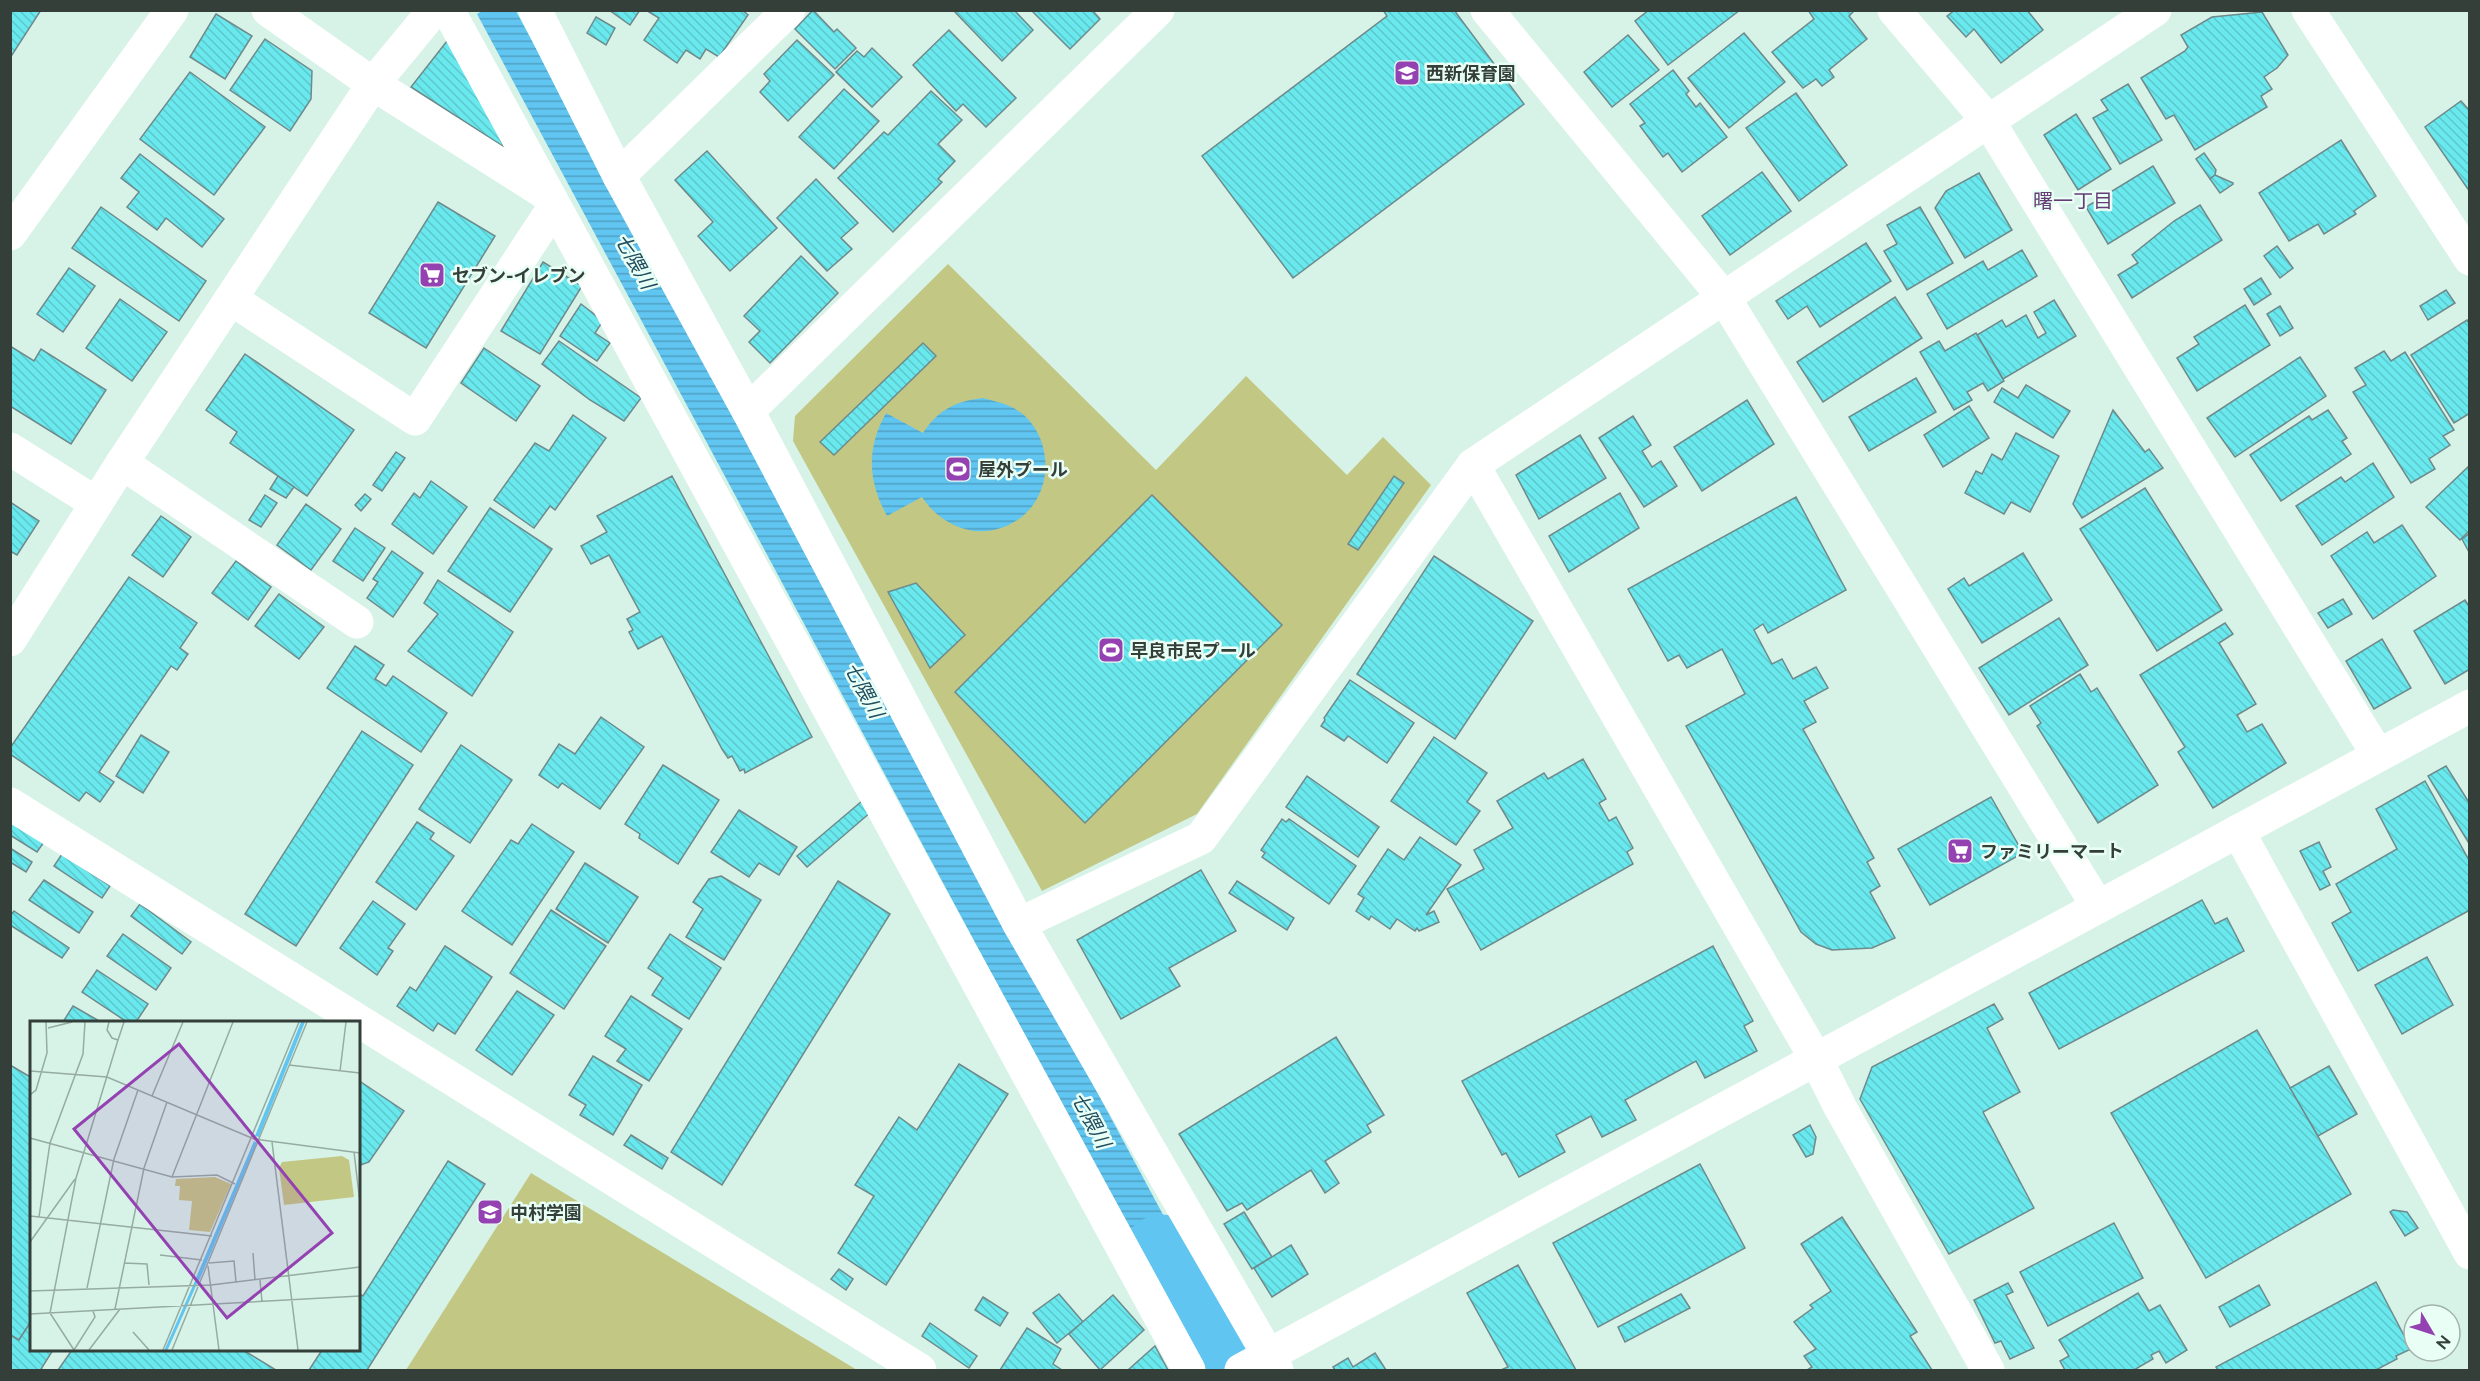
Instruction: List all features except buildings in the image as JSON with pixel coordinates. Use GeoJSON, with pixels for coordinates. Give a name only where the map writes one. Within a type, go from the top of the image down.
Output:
{"type":"FeatureCollection","features":[{"type":"Feature","properties":{"kind":"street"},"geometry":{"type":"LineString","coordinates":[[10,234],[172,10]]}},
{"type":"Feature","properties":{"kind":"street"},"geometry":{"type":"LineString","coordinates":[[268,10],[373,84],[550,201]]}},
{"type":"Feature","properties":{"kind":"street"},"geometry":{"type":"LineString","coordinates":[[10,640],[122,463],[373,84],[434,10]]}},
{"type":"Feature","properties":{"kind":"street"},"geometry":{"type":"LineString","coordinates":[[448,10],[1189,1371]]}},
{"type":"Feature","properties":{"kind":"street"},"geometry":{"type":"LineString","coordinates":[[535,10],[619,176],[748,411],[1019,924],[1258,1365],[1816,1059],[2469,706]]}},
{"type":"Feature","properties":{"kind":"street"},"geometry":{"type":"LineString","coordinates":[[619,176],[789,10]]}},
{"type":"Feature","properties":{"kind":"street"},"geometry":{"type":"LineString","coordinates":[[748,411],[1101,69],[1158,10]]}},
{"type":"Feature","properties":{"kind":"street"},"geometry":{"type":"LineString","coordinates":[[1487,10],[1725,298],[2098,907]]}},
{"type":"Feature","properties":{"kind":"street"},"geometry":{"type":"LineString","coordinates":[[1894,10],[1989,122],[2378,755]]}},
{"type":"Feature","properties":{"kind":"street"},"geometry":{"type":"LineString","coordinates":[[1019,924],[1201,838],[1473,465],[2155,10]]}},
{"type":"Feature","properties":{"kind":"street"},"geometry":{"type":"LineString","coordinates":[[2308,10],[2469,259]]}},
{"type":"Feature","properties":{"kind":"street"},"geometry":{"type":"LineString","coordinates":[[231,299],[415,419],[550,201]]}},
{"type":"Feature","properties":{"kind":"street"},"geometry":{"type":"LineString","coordinates":[[10,449],[96,503]]}},
{"type":"Feature","properties":{"kind":"street"},"geometry":{"type":"LineString","coordinates":[[122,463],[357,622]]}},
{"type":"Feature","properties":{"kind":"street"},"geometry":{"type":"LineString","coordinates":[[1473,465],[1816,1059],[1840,1107],[1988,1371]]}},
{"type":"Feature","properties":{"kind":"street"},"geometry":{"type":"LineString","coordinates":[[10,804],[358,1021]]}},
{"type":"Feature","properties":{"kind":"street"},"geometry":{"type":"LineString","coordinates":[[2238,831],[2469,1253]]}},
{"type":"Feature","properties":{"kind":"street"},"geometry":{"type":"LineString","coordinates":[[360,1022],[920,1371]]}},
{"type":"Feature","properties":{"kind":"green space","name":"早良市民プール"},"geometry":{"type":"Polygon","coordinates":[[[948,264],[1156,470],[1246,376],[1347,475],[1383,437],[1431,485],[1197,814],[1042,891],[793,441],[795,416],[948,264]]]}},
{"type":"Feature","properties":{"kind":"green space"},"geometry":{"type":"Polygon","coordinates":[[[531,1173],[857,1370],[406,1370],[531,1173]]]}},
{"type":"Feature","properties":{"kind":"water"},"geometry":{"type":"Polygon","coordinates":[[[482,11],[516,11],[1232,1343],[1200,1362],[477,14],[482,11]]]}},
{"type":"Feature","properties":{"kind":"water","name":"屋外プール"},"geometry":{"type":"Polygon","coordinates":[[[983,398],[1005,404],[1020,412],[1034,427],[1040,439],[1046,466],[1040,492],[1033,504],[1024,515],[1011,524],[983,531],[955,526],[943,519],[922,497],[887,516],[876,490],[872,465],[875,439],[886,413],[923,433],[935,418],[948,408],[964,401],[983,398]]]}},
{"type":"Feature","properties":{"kind":"waterway","name":"七隈川"},"geometry":{"type":"LineString","coordinates":[[1162,1255],[1204,1334],[1227,1370]]}},
{"type":"Feature","properties":{"kind":"place","name":"西新保育園"},"geometry":{"type":"Point","coordinates":[1407,73]}},
{"type":"Feature","properties":{"kind":"place","name":"セブン-イレブン"},"geometry":{"type":"Point","coordinates":[432,275]}},
{"type":"Feature","properties":{"kind":"place","name":"屋外プール"},"geometry":{"type":"Point","coordinates":[958,469]}},
{"type":"Feature","properties":{"kind":"place","name":"早良市民プール"},"geometry":{"type":"Point","coordinates":[1111,650]}},
{"type":"Feature","properties":{"kind":"place","name":"ファミリーマート"},"geometry":{"type":"Point","coordinates":[1960,851]}},
{"type":"Feature","properties":{"kind":"place","name":"中村学園"},"geometry":{"type":"Point","coordinates":[490,1212]}},
{"type":"Feature","properties":{"kind":"district","name":"曙一丁目"},"geometry":{"type":"Point","coordinates":[2073,201]}}]}
